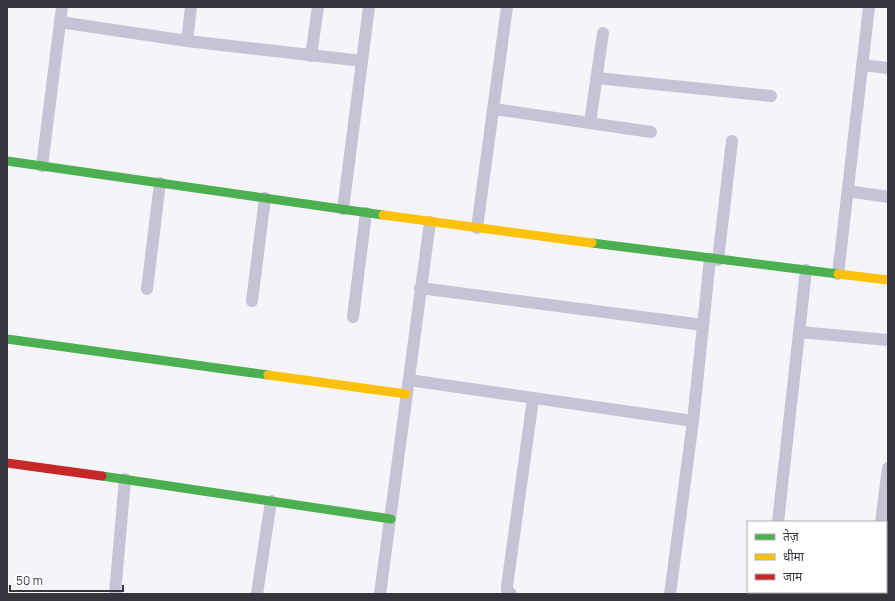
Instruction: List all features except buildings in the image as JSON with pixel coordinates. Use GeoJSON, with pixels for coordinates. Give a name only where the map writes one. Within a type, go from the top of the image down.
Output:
{"type":"FeatureCollection","features":[{"type":"Feature","properties":{"kind":"street"},"geometry":{"type":"LineString","coordinates":[[42,166],[62,7]]}},
{"type":"Feature","properties":{"kind":"street"},"geometry":{"type":"LineString","coordinates":[[187,41],[191,7]]}},
{"type":"Feature","properties":{"kind":"street"},"geometry":{"type":"LineString","coordinates":[[311,56],[318,7]]}},
{"type":"Feature","properties":{"kind":"street"},"geometry":{"type":"LineString","coordinates":[[343,209],[369,7]]}},
{"type":"Feature","properties":{"kind":"street"},"geometry":{"type":"LineString","coordinates":[[477,228],[508,7]]}},
{"type":"Feature","properties":{"kind":"street"},"geometry":{"type":"LineString","coordinates":[[838,274],[869,7]]}},
{"type":"Feature","properties":{"kind":"street"},"geometry":{"type":"LineString","coordinates":[[60,22],[187,41],[362,61]]}},
{"type":"Feature","properties":{"kind":"street"},"geometry":{"type":"LineString","coordinates":[[590,123],[603,33]]}},
{"type":"Feature","properties":{"kind":"street"},"geometry":{"type":"LineString","coordinates":[[862,65],[888,68]]}},
{"type":"Feature","properties":{"kind":"street"},"geometry":{"type":"LineString","coordinates":[[596,78],[771,96]]}},
{"type":"Feature","properties":{"kind":"street"},"geometry":{"type":"LineString","coordinates":[[494,109],[652,132]]}},
{"type":"Feature","properties":{"kind":"street"},"geometry":{"type":"LineString","coordinates":[[670,594],[693,421],[703,325],[732,141]]}},
{"type":"Feature","properties":{"kind":"street"},"geometry":{"type":"LineString","coordinates":[[7,161],[430,222],[888,280]]}},
{"type":"Feature","properties":{"kind":"street"},"geometry":{"type":"LineString","coordinates":[[147,289],[160,183]]}},
{"type":"Feature","properties":{"kind":"street"},"geometry":{"type":"LineString","coordinates":[[848,191],[888,197]]}},
{"type":"Feature","properties":{"kind":"street"},"geometry":{"type":"LineString","coordinates":[[252,301],[264,198]]}},
{"type":"Feature","properties":{"kind":"street"},"geometry":{"type":"LineString","coordinates":[[352,317],[366,213]]}},
{"type":"Feature","properties":{"kind":"street"},"geometry":{"type":"LineString","coordinates":[[380,594],[430,222]]}},
{"type":"Feature","properties":{"kind":"street"},"geometry":{"type":"LineString","coordinates":[[778,521],[806,270]]}},
{"type":"Feature","properties":{"kind":"street"},"geometry":{"type":"LineString","coordinates":[[420,288],[703,325]]}},
{"type":"Feature","properties":{"kind":"street"},"geometry":{"type":"LineString","coordinates":[[799,332],[888,340]]}},
{"type":"Feature","properties":{"kind":"street"},"geometry":{"type":"LineString","coordinates":[[7,340],[406,394]]}},
{"type":"Feature","properties":{"kind":"street"},"geometry":{"type":"LineString","coordinates":[[409,380],[693,421]]}},
{"type":"Feature","properties":{"kind":"street"},"geometry":{"type":"LineString","coordinates":[[511,594],[507,590],[506,586],[533,398]]}},
{"type":"Feature","properties":{"kind":"street"},"geometry":{"type":"LineString","coordinates":[[7,463],[125,479],[390,519]]}},
{"type":"Feature","properties":{"kind":"street"},"geometry":{"type":"LineString","coordinates":[[881,521],[888,468]]}},
{"type":"Feature","properties":{"kind":"street"},"geometry":{"type":"LineString","coordinates":[[115,594],[125,479]]}},
{"type":"Feature","properties":{"kind":"street"},"geometry":{"type":"LineString","coordinates":[[257,594],[271,501]]}},
{"type":"Feature","properties":{"kind":"traffic: fast"},"geometry":{"type":"LineString","coordinates":[[7,161],[383,215]]}},
{"type":"Feature","properties":{"kind":"traffic: fast"},"geometry":{"type":"LineString","coordinates":[[592,243],[838,274]]}},
{"type":"Feature","properties":{"kind":"traffic: fast"},"geometry":{"type":"LineString","coordinates":[[7,339],[268,375]]}},
{"type":"Feature","properties":{"kind":"traffic: fast"},"geometry":{"type":"LineString","coordinates":[[102,476],[391,519]]}},
{"type":"Feature","properties":{"kind":"traffic: slow"},"geometry":{"type":"LineString","coordinates":[[383,215],[592,243]]}},
{"type":"Feature","properties":{"kind":"traffic: slow"},"geometry":{"type":"LineString","coordinates":[[838,274],[888,280]]}},
{"type":"Feature","properties":{"kind":"traffic: slow"},"geometry":{"type":"LineString","coordinates":[[268,375],[406,394]]}},
{"type":"Feature","properties":{"kind":"traffic: jam"},"geometry":{"type":"LineString","coordinates":[[7,463],[102,476]]}}]}
